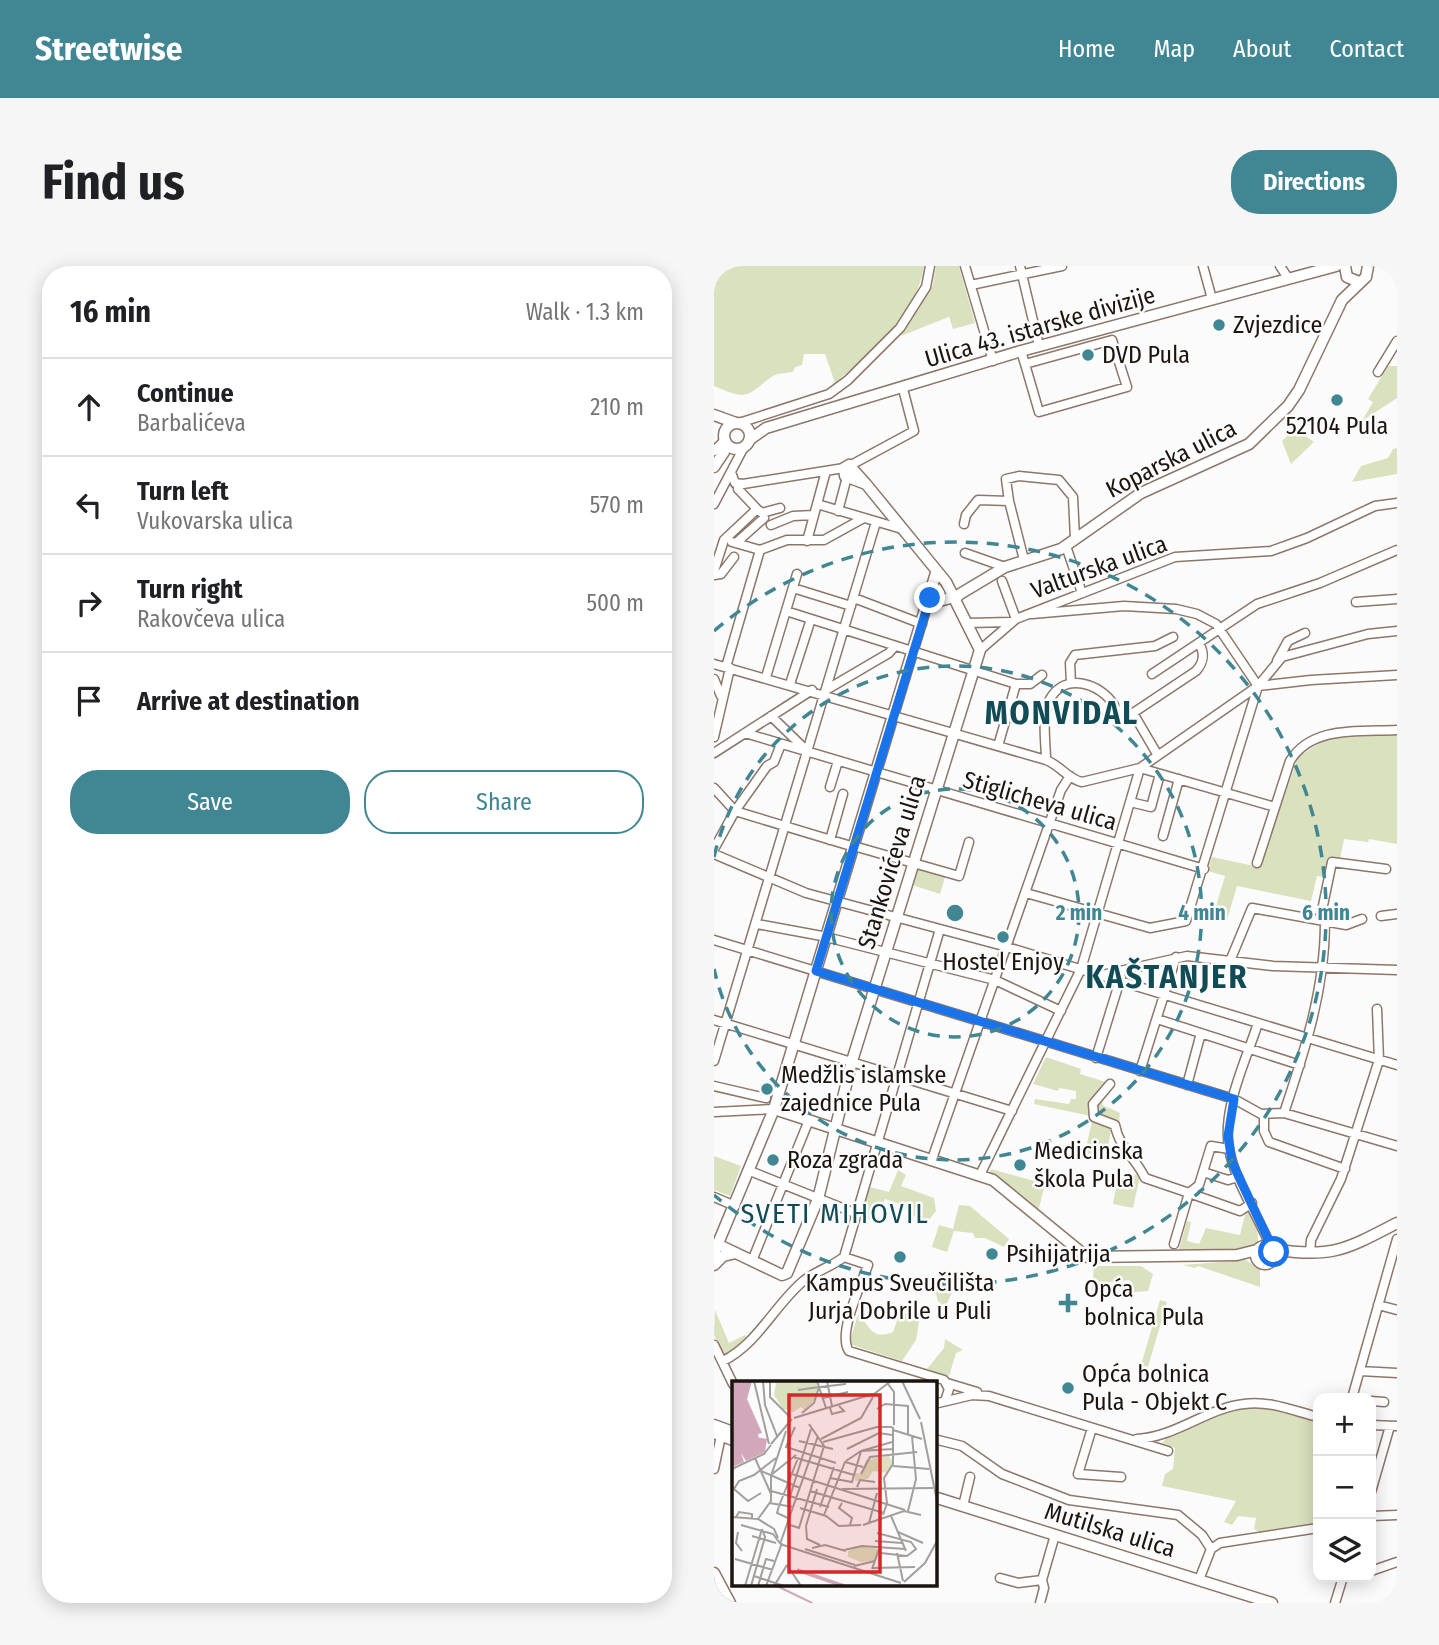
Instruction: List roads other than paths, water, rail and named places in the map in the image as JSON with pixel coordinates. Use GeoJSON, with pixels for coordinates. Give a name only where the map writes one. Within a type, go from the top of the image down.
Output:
{"type":"FeatureCollection","features":[{"type":"Feature","properties":{"kind":"main road","name":"Koparska ulica"},"geometry":{"type":"LineString","coordinates":[[1342,300],[1366,277],[1368,266]]}},
{"type":"Feature","properties":{"kind":"main road","name":"Ulica 43. istarske divizije"},"geometry":{"type":"LineString","coordinates":[[716,465],[768,428],[1021,351],[1331,267],[1359,282]]}},
{"type":"Feature","properties":{"kind":"main road","name":"Koparska ulica"},"geometry":{"type":"LineString","coordinates":[[955,597],[1005,567],[1066,546],[1141,493],[1240,450],[1255,439],[1288,406],[1299,390],[1342,300],[1346,273]]}},
{"type":"Feature","properties":{"kind":"main road","name":"Ulica 43. istarske divizije"},"geometry":{"type":"LineString","coordinates":[[714,417],[768,428]]}},
{"type":"Feature","properties":{"kind":"main road"},"geometry":{"type":"LineString","coordinates":[[714,417],[724,437],[730,447],[744,445],[749,432],[740,424],[727,428],[724,437],[716,465]]}},
{"type":"Feature","properties":{"kind":"main road"},"geometry":{"type":"LineString","coordinates":[[847,470],[866,484],[955,597]]}},
{"type":"Feature","properties":{"kind":"main road"},"geometry":{"type":"LineString","coordinates":[[933,569],[949,586],[979,650]]}},
{"type":"Feature","properties":{"kind":"main road"},"geometry":{"type":"LineString","coordinates":[[752,1261],[736,1253],[716,1249],[774,1109],[928,604],[933,569]]}},
{"type":"Feature","properties":{"kind":"main road","name":"Koparska ulica"},"geometry":{"type":"LineString","coordinates":[[955,597],[981,582]]}},
{"type":"Feature","properties":{"kind":"main road"},"geometry":{"type":"LineString","coordinates":[[949,586],[964,590]]}},
{"type":"Feature","properties":{"kind":"main road"},"geometry":{"type":"LineString","coordinates":[[928,604],[955,597]]}},
{"type":"Feature","properties":{"kind":"main road","name":"Stankovićeva ulica"},"geometry":{"type":"LineString","coordinates":[[752,1261],[785,1275],[818,1199],[852,1061],[979,650]]}},
{"type":"Feature","properties":{"kind":"main road"},"geometry":{"type":"LineString","coordinates":[[774,1109],[992,1180],[1087,1257],[1237,1255],[1264,1251],[1310,1253],[1349,1248],[1397,1223]]}},
{"type":"Feature","properties":{"kind":"main road"},"geometry":{"type":"LineString","coordinates":[[1264,1251],[1272,1261],[1293,1254]]}},
{"type":"Feature","properties":{"kind":"main road"},"geometry":{"type":"LineString","coordinates":[[714,1265],[723,1256],[736,1253]]}},
{"type":"Feature","properties":{"kind":"main road","name":"Mutilska ulica"},"geometry":{"type":"LineString","coordinates":[[936,1498],[1272,1603]]}},
{"type":"Feature","properties":{"kind":"main road"},"geometry":{"type":"LineString","coordinates":[[714,1573],[730,1603]]}},
{"type":"Feature","properties":{"kind":"street"},"geometry":{"type":"LineString","coordinates":[[740,424],[829,394],[848,380],[900,328],[926,287],[930,266]]}},
{"type":"Feature","properties":{"kind":"street"},"geometry":{"type":"LineString","coordinates":[[965,266],[993,361]]}},
{"type":"Feature","properties":{"kind":"street"},"geometry":{"type":"LineString","coordinates":[[971,285],[1021,270],[1062,266]]}},
{"type":"Feature","properties":{"kind":"street"},"geometry":{"type":"LineString","coordinates":[[1203,266],[1212,299]]}},
{"type":"Feature","properties":{"kind":"street"},"geometry":{"type":"LineString","coordinates":[[1280,266],[1288,278]]}},
{"type":"Feature","properties":{"kind":"street"},"geometry":{"type":"LineString","coordinates":[[1021,270],[1039,346]]}},
{"type":"Feature","properties":{"kind":"street"},"geometry":{"type":"LineString","coordinates":[[1021,351],[1039,412],[1127,387],[1112,340],[1025,364]]}},
{"type":"Feature","properties":{"kind":"street"},"geometry":{"type":"LineString","coordinates":[[1378,372],[1397,341]]}},
{"type":"Feature","properties":{"kind":"street"},"geometry":{"type":"LineString","coordinates":[[738,484],[847,470],[914,431],[903,389]]}},
{"type":"Feature","properties":{"kind":"street"},"geometry":{"type":"LineString","coordinates":[[768,428],[765,422],[769,414]]}},
{"type":"Feature","properties":{"kind":"street"},"geometry":{"type":"LineString","coordinates":[[714,451],[724,437]]}},
{"type":"Feature","properties":{"kind":"street"},"geometry":{"type":"LineString","coordinates":[[714,504],[725,489],[730,472],[744,445]]}},
{"type":"Feature","properties":{"kind":"street"},"geometry":{"type":"LineString","coordinates":[[838,510],[847,470]]}},
{"type":"Feature","properties":{"kind":"street"},"geometry":{"type":"LineString","coordinates":[[807,541],[826,471]]}},
{"type":"Feature","properties":{"kind":"street"},"geometry":{"type":"LineString","coordinates":[[730,472],[738,484],[738,489],[762,513],[780,508]]}},
{"type":"Feature","properties":{"kind":"street","name":"Koparska ulica"},"geometry":{"type":"LineString","coordinates":[[1009,501],[1006,479],[1019,476],[1059,480],[1073,497],[1075,539]]}},
{"type":"Feature","properties":{"kind":"street"},"geometry":{"type":"LineString","coordinates":[[964,524],[972,506],[978,500],[1009,501],[1024,561]]}},
{"type":"Feature","properties":{"kind":"street"},"geometry":{"type":"LineString","coordinates":[[817,503],[862,519],[902,529]]}},
{"type":"Feature","properties":{"kind":"street","name":"Valturska ulica"},"geometry":{"type":"LineString","coordinates":[[1002,581],[1013,620],[1175,557],[1271,551],[1307,538],[1375,506],[1397,503]]}},
{"type":"Feature","properties":{"kind":"street"},"geometry":{"type":"LineString","coordinates":[[716,573],[724,540],[757,509]]}},
{"type":"Feature","properties":{"kind":"street"},"geometry":{"type":"LineString","coordinates":[[772,525],[793,516],[814,515]]}},
{"type":"Feature","properties":{"kind":"street"},"geometry":{"type":"LineString","coordinates":[[736,543],[764,518]]}},
{"type":"Feature","properties":{"kind":"street"},"geometry":{"type":"LineString","coordinates":[[714,737],[728,668],[760,550],[774,542],[824,540],[862,519]]}},
{"type":"Feature","properties":{"kind":"street"},"geometry":{"type":"LineString","coordinates":[[714,1061],[876,523]]}},
{"type":"Feature","properties":{"kind":"street"},"geometry":{"type":"LineString","coordinates":[[724,540],[760,550]]}},
{"type":"Feature","properties":{"kind":"street"},"geometry":{"type":"LineString","coordinates":[[1066,546],[1082,593]]}},
{"type":"Feature","properties":{"kind":"street"},"geometry":{"type":"LineString","coordinates":[[1152,674],[1257,604],[1320,583],[1397,550]]}},
{"type":"Feature","properties":{"kind":"street"},"geometry":{"type":"LineString","coordinates":[[965,553],[1005,567]]}},
{"type":"Feature","properties":{"kind":"street"},"geometry":{"type":"LineString","coordinates":[[716,573],[734,557]]}},
{"type":"Feature","properties":{"kind":"street"},"geometry":{"type":"LineString","coordinates":[[766,677],[797,574]]}},
{"type":"Feature","properties":{"kind":"street"},"geometry":{"type":"LineString","coordinates":[[793,588],[852,602],[922,624]]}},
{"type":"Feature","properties":{"kind":"street"},"geometry":{"type":"LineString","coordinates":[[1356,602],[1397,599]]}},
{"type":"Feature","properties":{"kind":"street"},"geometry":{"type":"LineString","coordinates":[[1028,613],[1124,607],[1176,610],[1207,619],[1220,630],[1258,686]]}},
{"type":"Feature","properties":{"kind":"street"},"geometry":{"type":"LineString","coordinates":[[786,611],[1016,684],[1030,684],[1042,675]]}},
{"type":"Feature","properties":{"kind":"street"},"geometry":{"type":"LineString","coordinates":[[790,684],[811,619]]}},
{"type":"Feature","properties":{"kind":"street"},"geometry":{"type":"LineString","coordinates":[[968,624],[1013,620]]}},
{"type":"Feature","properties":{"kind":"street"},"geometry":{"type":"LineString","coordinates":[[979,650],[1013,620]]}},
{"type":"Feature","properties":{"kind":"street"},"geometry":{"type":"LineString","coordinates":[[1277,661],[1368,634],[1397,631]]}},
{"type":"Feature","properties":{"kind":"street"},"geometry":{"type":"LineString","coordinates":[[714,664],[826,692],[1046,760],[1059,765],[1070,776],[1089,781],[1140,768],[1258,686],[1277,661],[1288,640],[1305,633]]}},
{"type":"Feature","properties":{"kind":"street"},"geometry":{"type":"LineString","coordinates":[[1071,683],[1070,663],[1075,655],[1156,646],[1173,637]]}},
{"type":"Feature","properties":{"kind":"street"},"geometry":{"type":"LineString","coordinates":[[1157,754],[1133,713],[1196,671],[1203,663],[1203,651],[1199,643]]}},
{"type":"Feature","properties":{"kind":"street"},"geometry":{"type":"LineString","coordinates":[[826,692],[889,653],[895,646]]}},
{"type":"Feature","properties":{"kind":"street"},"geometry":{"type":"LineString","coordinates":[[1258,686],[1397,675]]}},
{"type":"Feature","properties":{"kind":"street"},"geometry":{"type":"LineString","coordinates":[[714,679],[722,699]]}},
{"type":"Feature","properties":{"kind":"street"},"geometry":{"type":"LineString","coordinates":[[1046,760],[1049,700],[1058,689],[1071,683],[1094,686],[1106,692],[1114,705]]}},
{"type":"Feature","properties":{"kind":"street"},"geometry":{"type":"LineString","coordinates":[[998,746],[1016,684]]}},
{"type":"Feature","properties":{"kind":"street"},"geometry":{"type":"LineString","coordinates":[[1026,893],[1150,928],[1186,921],[1258,686]]}},
{"type":"Feature","properties":{"kind":"street"},"geometry":{"type":"LineString","coordinates":[[714,753],[812,690]]}},
{"type":"Feature","properties":{"kind":"street"},"geometry":{"type":"LineString","coordinates":[[771,716],[807,752]]}},
{"type":"Feature","properties":{"kind":"street"},"geometry":{"type":"LineString","coordinates":[[1256,863],[1290,761],[1312,740],[1331,734],[1397,730]]}},
{"type":"Feature","properties":{"kind":"street","name":"Stiglicheva ulica"},"geometry":{"type":"LineString","coordinates":[[745,733],[1204,869]]}},
{"type":"Feature","properties":{"kind":"street"},"geometry":{"type":"LineString","coordinates":[[781,744],[774,762],[767,766],[735,811],[714,851],[801,891],[1007,947],[1397,1065]]}},
{"type":"Feature","properties":{"kind":"street"},"geometry":{"type":"LineString","coordinates":[[830,787],[838,761]]}},
{"type":"Feature","properties":{"kind":"street"},"geometry":{"type":"LineString","coordinates":[[1140,768],[1275,807]]}},
{"type":"Feature","properties":{"kind":"street"},"geometry":{"type":"LineString","coordinates":[[980,1175],[1081,969],[1140,768]]}},
{"type":"Feature","properties":{"kind":"street"},"geometry":{"type":"LineString","coordinates":[[1130,802],[1151,807],[1160,774]]}},
{"type":"Feature","properties":{"kind":"street"},"geometry":{"type":"LineString","coordinates":[[932,1159],[1061,789],[1070,776]]}},
{"type":"Feature","properties":{"kind":"street"},"geometry":{"type":"LineString","coordinates":[[1163,836],[1179,779]]}},
{"type":"Feature","properties":{"kind":"street"},"geometry":{"type":"LineString","coordinates":[[714,788],[735,811],[785,828],[959,876],[969,842]]}},
{"type":"Feature","properties":{"kind":"street"},"geometry":{"type":"LineString","coordinates":[[830,840],[843,794]]}},
{"type":"Feature","properties":{"kind":"street"},"geometry":{"type":"LineString","coordinates":[[1284,1113],[1308,1038],[1324,967],[1322,921],[1332,862],[1386,869]]}},
{"type":"Feature","properties":{"kind":"street"},"geometry":{"type":"LineString","coordinates":[[1230,961],[1252,908],[1346,925],[1362,919]]}},
{"type":"Feature","properties":{"kind":"street"},"geometry":{"type":"LineString","coordinates":[[1381,916],[1397,914]]}},
{"type":"Feature","properties":{"kind":"street"},"geometry":{"type":"LineString","coordinates":[[757,924],[887,950],[995,980],[1061,1011]]}},
{"type":"Feature","properties":{"kind":"street"},"geometry":{"type":"LineString","coordinates":[[844,1257],[940,929]]}},
{"type":"Feature","properties":{"kind":"street"},"geometry":{"type":"LineString","coordinates":[[714,940],[1234,1099],[1251,1111],[1264,1114],[1284,1113],[1397,1146]]}},
{"type":"Feature","properties":{"kind":"street"},"geometry":{"type":"LineString","coordinates":[[1102,975],[1176,957],[1273,966],[1397,970]]}},
{"type":"Feature","properties":{"kind":"street"},"geometry":{"type":"LineString","coordinates":[[1140,1071],[1176,957]]}},
{"type":"Feature","properties":{"kind":"street"},"geometry":{"type":"LineString","coordinates":[[1096,1058],[1125,969]]}},
{"type":"Feature","properties":{"kind":"street"},"geometry":{"type":"LineString","coordinates":[[1310,1253],[1311,1240],[1326,1214],[1345,1169],[1379,1059],[1377,1009]]}},
{"type":"Feature","properties":{"kind":"street"},"geometry":{"type":"LineString","coordinates":[[1157,1019],[1300,1065]]}},
{"type":"Feature","properties":{"kind":"street"},"geometry":{"type":"LineString","coordinates":[[714,1020],[1012,1111]]}},
{"type":"Feature","properties":{"kind":"street"},"geometry":{"type":"LineString","coordinates":[[1258,1023],[1234,1099],[1229,1124],[1229,1149],[1238,1177],[1263,1230],[1264,1251]]}},
{"type":"Feature","properties":{"kind":"street"},"geometry":{"type":"LineString","coordinates":[[1187,1085],[1201,1033]]}},
{"type":"Feature","properties":{"kind":"street"},"geometry":{"type":"LineString","coordinates":[[1110,1084],[1093,1104],[1094,1117],[1115,1125],[1120,1144],[1142,1170],[1144,1178],[1240,1211],[1252,1203]]}},
{"type":"Feature","properties":{"kind":"street"},"geometry":{"type":"LineString","coordinates":[[714,1086],[766,1098]]}},
{"type":"Feature","properties":{"kind":"street"},"geometry":{"type":"LineString","coordinates":[[714,1112],[774,1109]]}},
{"type":"Feature","properties":{"kind":"street"},"geometry":{"type":"LineString","coordinates":[[1264,1114],[1264,1131],[1269,1142],[1345,1169]]}},
{"type":"Feature","properties":{"kind":"street"},"geometry":{"type":"LineString","coordinates":[[752,1261],[809,1120]]}},
{"type":"Feature","properties":{"kind":"street"},"geometry":{"type":"LineString","coordinates":[[1174,1244],[1189,1193],[1199,1185],[1211,1146],[1229,1149]]}},
{"type":"Feature","properties":{"kind":"street"},"geometry":{"type":"LineString","coordinates":[[750,1171],[855,1213]]}},
{"type":"Feature","properties":{"kind":"street"},"geometry":{"type":"LineString","coordinates":[[1203,1172],[1228,1180],[1238,1177]]}},
{"type":"Feature","properties":{"kind":"street"},"geometry":{"type":"LineString","coordinates":[[714,1197],[735,1206]]}},
{"type":"Feature","properties":{"kind":"street"},"geometry":{"type":"LineString","coordinates":[[1353,1393],[1396,1244]]}},
{"type":"Feature","properties":{"kind":"street"},"geometry":{"type":"LineString","coordinates":[[723,1361],[743,1350],[800,1284],[814,1272],[844,1257],[867,1265],[845,1331],[844,1343],[849,1351],[1164,1450],[1157,1436]]}},
{"type":"Feature","properties":{"kind":"street"},"geometry":{"type":"LineString","coordinates":[[1378,1305],[1397,1310]]}},
{"type":"Feature","properties":{"kind":"street"},"geometry":{"type":"LineString","coordinates":[[714,1345],[732,1382]]}},
{"type":"Feature","properties":{"kind":"street"},"geometry":{"type":"LineString","coordinates":[[1360,1371],[1397,1373]]}},
{"type":"Feature","properties":{"kind":"street"},"geometry":{"type":"LineString","coordinates":[[945,1401],[949,1389],[947,1383]]}},
{"type":"Feature","properties":{"kind":"street"},"geometry":{"type":"LineString","coordinates":[[936,1403],[972,1395],[989,1396]]}},
{"type":"Feature","properties":{"kind":"street"},"geometry":{"type":"LineString","coordinates":[[1376,1401],[1384,1402]]}},
{"type":"Feature","properties":{"kind":"street"},"geometry":{"type":"LineString","coordinates":[[1127,1438],[1157,1436],[1243,1404],[1261,1403],[1313,1416]]}},
{"type":"Feature","properties":{"kind":"street"},"geometry":{"type":"LineString","coordinates":[[1376,1425],[1394,1426],[1376,1478]]}},
{"type":"Feature","properties":{"kind":"street"},"geometry":{"type":"LineString","coordinates":[[1092,1428],[1078,1474],[1121,1477]]}},
{"type":"Feature","properties":{"kind":"street"},"geometry":{"type":"LineString","coordinates":[[714,1469],[718,1431]]}},
{"type":"Feature","properties":{"kind":"street"},"geometry":{"type":"LineString","coordinates":[[936,1440],[962,1446],[1002,1474],[1069,1500],[1178,1515],[1202,1535],[1211,1549]]}},
{"type":"Feature","properties":{"kind":"street"},"geometry":{"type":"LineString","coordinates":[[963,1506],[970,1477]]}},
{"type":"Feature","properties":{"kind":"street"},"geometry":{"type":"LineString","coordinates":[[1376,1516],[1397,1515]]}},
{"type":"Feature","properties":{"kind":"street"},"geometry":{"type":"LineString","coordinates":[[1199,1580],[1211,1549],[1233,1540],[1313,1529]]}},
{"type":"Feature","properties":{"kind":"street"},"geometry":{"type":"LineString","coordinates":[[1040,1603],[1044,1588],[1042,1580],[1055,1535]]}},
{"type":"Feature","properties":{"kind":"street"},"geometry":{"type":"LineString","coordinates":[[1376,1569],[1397,1563]]}},
{"type":"Feature","properties":{"kind":"street"},"geometry":{"type":"LineString","coordinates":[[1000,1578],[1018,1583],[1042,1580]]}},
{"type":"Feature","properties":{"kind":"street"},"geometry":{"type":"LineString","coordinates":[[1335,1603],[1341,1582]]}},
{"type":"Feature","properties":{"kind":"waterway"},"geometry":{"type":"LineString","coordinates":[[777,1586],[812,1603]]}},
{"type":"Feature","properties":{"kind":"place","name":"Zvjezdice"},"geometry":{"type":"Point","coordinates":[1219,325]}},
{"type":"Feature","properties":{"kind":"place","name":"DVD Pula"},"geometry":{"type":"Point","coordinates":[1088,355]}},
{"type":"Feature","properties":{"kind":"place","name":"52104 Pula"},"geometry":{"type":"Point","coordinates":[1337,400]}},
{"type":"Feature","properties":{"kind":"place","name":"Hostel Enjoy"},"geometry":{"type":"Point","coordinates":[1003,937]}},
{"type":"Feature","properties":{"kind":"place","name":"Medžlis islamske zajednice Pula"},"geometry":{"type":"Point","coordinates":[767,1089]}},
{"type":"Feature","properties":{"kind":"place","name":"Roza zgrada"},"geometry":{"type":"Point","coordinates":[773,1160]}},
{"type":"Feature","properties":{"kind":"place","name":"Medicinska škola Pula"},"geometry":{"type":"Point","coordinates":[1020,1165]}},
{"type":"Feature","properties":{"kind":"place","name":"Psihijatrija"},"geometry":{"type":"Point","coordinates":[992,1254]}},
{"type":"Feature","properties":{"kind":"place","name":"Kampus Sveučilišta Jurja Dobrile u Puli"},"geometry":{"type":"Point","coordinates":[900,1257]}},
{"type":"Feature","properties":{"kind":"place","name":"Opća bolnica Pula"},"geometry":{"type":"Point","coordinates":[1068,1303]}},
{"type":"Feature","properties":{"kind":"place","name":"Opća bolnica Pula - Objekt C"},"geometry":{"type":"Point","coordinates":[1068,1388]}},
{"type":"Feature","properties":{"kind":"district","name":"MONVIDAL"},"geometry":{"type":"Point","coordinates":[1062,713]}},
{"type":"Feature","properties":{"kind":"district","name":"KAŠTANJER"},"geometry":{"type":"Point","coordinates":[1167,977]}},
{"type":"Feature","properties":{"kind":"district","name":"SVETI MIHOVIL"},"geometry":{"type":"Point","coordinates":[835,1213]}}]}
